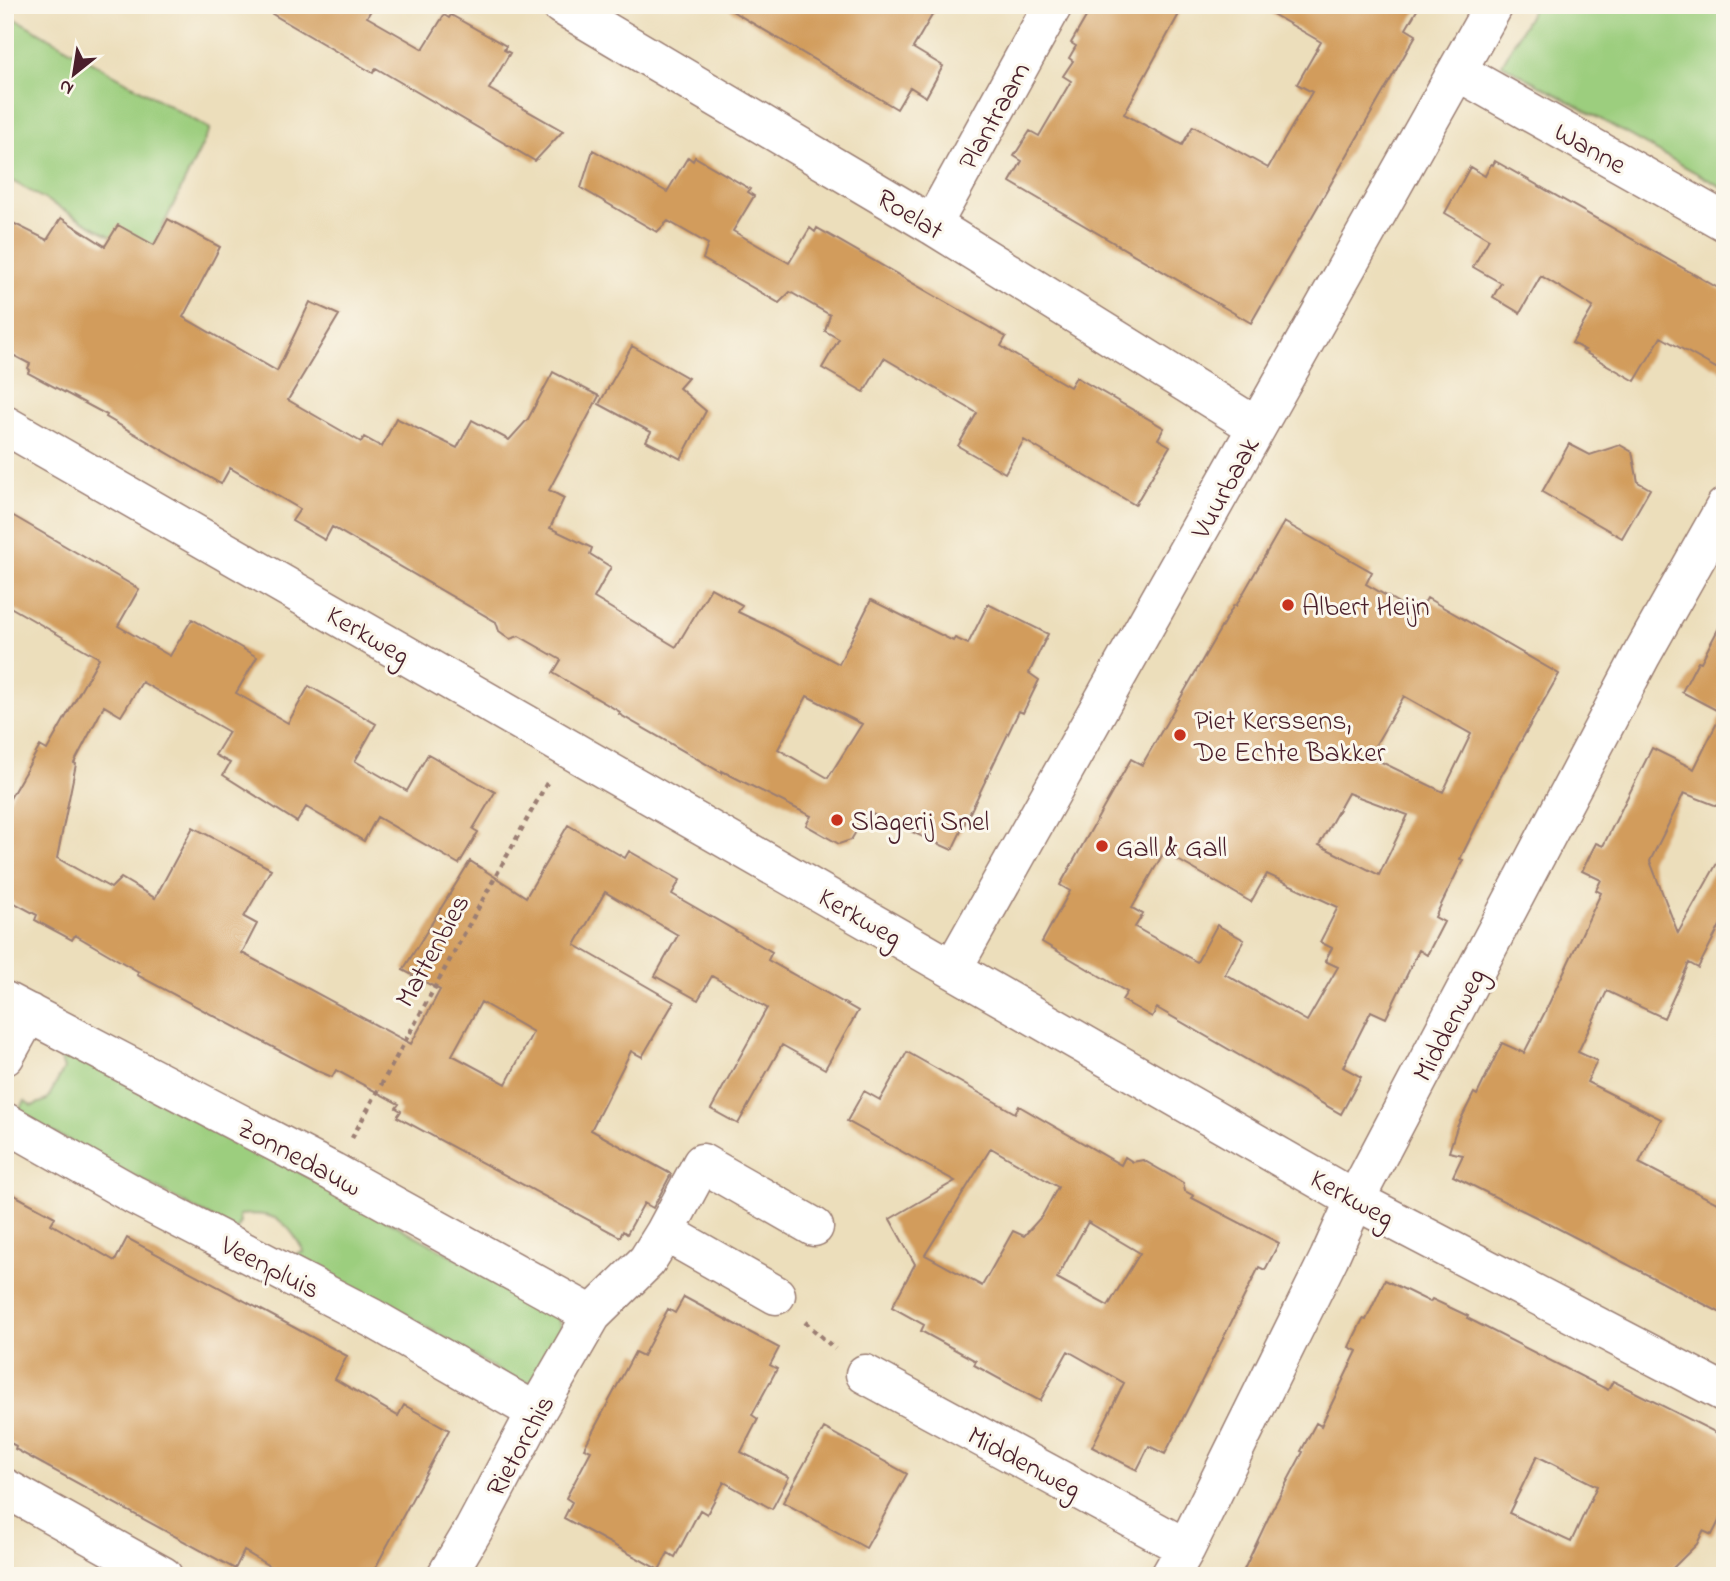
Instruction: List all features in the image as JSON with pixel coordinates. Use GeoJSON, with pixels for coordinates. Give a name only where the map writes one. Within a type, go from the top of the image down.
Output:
{"type":"FeatureCollection","features":[{"type":"Feature","properties":{"kind":"street","name":"Roelat"},"geometry":{"type":"LineString","coordinates":[[561,5],[932,225],[1257,427]]}},
{"type":"Feature","properties":{"kind":"street","name":"Plantraam"},"geometry":{"type":"LineString","coordinates":[[932,225],[1053,5]]}},
{"type":"Feature","properties":{"kind":"street","name":"Vuurbaak"},"geometry":{"type":"LineString","coordinates":[[953,968],[1494,5]]}},
{"type":"Feature","properties":{"kind":"street","name":"Wanne"},"geometry":{"type":"LineString","coordinates":[[1457,72],[1725,222]]}},
{"type":"Feature","properties":{"kind":"street","name":"Kerkweg"},"geometry":{"type":"LineString","coordinates":[[5,425],[1355,1200],[1725,1393]]}},
{"type":"Feature","properties":{"kind":"street","name":"Middenweg"},"geometry":{"type":"LineString","coordinates":[[865,1374],[1178,1562],[1329,1258],[1355,1200],[1634,668],[1725,507]]}},
{"type":"Feature","properties":{"kind":"street","name":"Zonnedauw"},"geometry":{"type":"LineString","coordinates":[[17,1007],[333,1172],[592,1315]]}},
{"type":"Feature","properties":{"kind":"street"},"geometry":{"type":"LineString","coordinates":[[5,1056],[17,1007]]}},
{"type":"Feature","properties":{"kind":"street","name":"Veenpluis"},"geometry":{"type":"LineString","coordinates":[[5,1122],[134,1195],[372,1318],[536,1412]]}},
{"type":"Feature","properties":{"kind":"street","name":"Rietorchis"},"geometry":{"type":"LineString","coordinates":[[446,1576],[592,1315],[647,1261],[702,1163],[814,1227]]}},
{"type":"Feature","properties":{"kind":"street"},"geometry":{"type":"LineString","coordinates":[[665,1232],[776,1295]]}},
{"type":"Feature","properties":{"kind":"street"},"geometry":{"type":"LineString","coordinates":[[5,1488],[163,1576]]}},
{"type":"Feature","properties":{"kind":"path","name":"Mattenbies"},"geometry":{"type":"LineString","coordinates":[[333,1172],[567,747]]}},
{"type":"Feature","properties":{"kind":"path"},"geometry":{"type":"LineString","coordinates":[[776,1295],[865,1374]]}},
{"type":"Feature","properties":{"kind":"path"},"geometry":{"type":"LineString","coordinates":[[1712,1576],[1725,1563]]}},
{"type":"Feature","properties":{"kind":"green space"},"geometry":{"type":"Polygon","coordinates":[[[1535,5],[1725,5],[1725,189],[1502,64],[1535,5]]]}},
{"type":"Feature","properties":{"kind":"green space"},"geometry":{"type":"Polygon","coordinates":[[[5,13],[210,129],[148,257],[5,177],[5,13]]]}},
{"type":"Feature","properties":{"kind":"green space"},"geometry":{"type":"Polygon","coordinates":[[[57,1040],[555,1312],[562,1329],[535,1381],[517,1382],[385,1302],[379,1309],[291,1261],[296,1254],[304,1252],[292,1232],[279,1220],[262,1215],[239,1215],[240,1224],[236,1231],[17,1113],[25,1101],[32,1106],[47,1100],[64,1069],[59,1054],[51,1051],[57,1040]]]}},
{"type":"Feature","properties":{"kind":"building"},"geometry":{"type":"Polygon","coordinates":[[[257,5],[374,5],[367,17],[423,49],[444,15],[449,18],[451,15],[506,46],[504,50],[510,53],[489,89],[563,131],[535,161],[376,68],[373,73],[257,5]]]}},
{"type":"Feature","properties":{"kind":"building"},"geometry":{"type":"Polygon","coordinates":[[[722,5],[938,5],[913,48],[943,66],[926,97],[910,87],[897,109],[722,5]]]}},
{"type":"Feature","properties":{"kind":"building"},"geometry":{"type":"Polygon","coordinates":[[[1093,5],[1184,5],[1124,114],[1182,145],[1193,126],[1268,168],[1312,92],[1297,84],[1321,42],[1257,5],[1420,5],[1406,29],[1416,35],[1251,323],[1010,182],[1022,161],[1014,156],[1030,131],[1039,136],[1071,81],[1063,76],[1073,61],[1069,58],[1076,46],[1071,43],[1093,5]]]}},
{"type":"Feature","properties":{"kind":"building"},"geometry":{"type":"Polygon","coordinates":[[[593,150],[667,192],[688,157],[693,161],[695,157],[750,189],[748,192],[754,196],[733,231],[789,263],[810,228],[815,232],[817,228],[1006,337],[1001,346],[1070,387],[1076,377],[1164,428],[1158,439],[1170,446],[1135,505],[1024,440],[1005,473],[958,446],[977,413],[884,358],[864,392],[822,368],[839,339],[825,331],[830,315],[790,292],[779,303],[703,259],[708,244],[668,221],[657,232],[581,188],[593,150]]]}},
{"type":"Feature","properties":{"kind":"building"},"geometry":{"type":"Polygon","coordinates":[[[1495,161],[1725,292],[1725,373],[1661,337],[1635,381],[1572,343],[1593,307],[1541,276],[1520,313],[1493,297],[1501,283],[1473,267],[1489,239],[1445,213],[1470,167],[1485,176],[1495,161]]]}},
{"type":"Feature","properties":{"kind":"building"},"geometry":{"type":"Polygon","coordinates":[[[61,218],[105,246],[118,225],[154,245],[168,219],[220,247],[183,317],[277,371],[310,302],[339,315],[288,400],[361,442],[364,437],[382,447],[396,418],[457,448],[472,420],[509,440],[528,419],[553,372],[599,396],[549,490],[564,498],[550,528],[592,548],[590,554],[611,567],[594,598],[676,647],[711,588],[742,605],[738,612],[839,664],[871,600],[953,641],[955,638],[968,644],[988,604],[1048,634],[1029,673],[1039,680],[1023,713],[1019,711],[952,850],[868,812],[851,840],[839,844],[806,825],[811,816],[722,773],[553,673],[561,660],[519,636],[510,639],[499,631],[496,622],[332,527],[325,540],[292,521],[300,509],[230,468],[221,484],[106,417],[107,415],[28,373],[30,364],[5,351],[5,219],[47,240],[61,218]],[[807,696],[778,749],[828,778],[862,724],[807,696]]]}},
{"type":"Feature","properties":{"kind":"building"},"geometry":{"type":"Polygon","coordinates":[[[632,346],[688,378],[679,388],[706,411],[681,459],[646,441],[651,432],[599,404],[632,346]]]}},
{"type":"Feature","properties":{"kind":"building"},"geometry":{"type":"Polygon","coordinates":[[[1569,444],[1590,455],[1620,445],[1632,452],[1638,482],[1650,489],[1622,538],[1542,492],[1569,444]]]}},
{"type":"Feature","properties":{"kind":"building"},"geometry":{"type":"Polygon","coordinates":[[[5,511],[139,589],[118,626],[170,656],[192,619],[257,657],[236,693],[288,723],[309,686],[376,724],[355,761],[407,791],[428,754],[495,792],[473,829],[478,832],[459,864],[377,817],[364,841],[306,807],[297,822],[223,775],[230,763],[215,755],[229,732],[142,682],[121,716],[104,706],[74,763],[76,764],[57,858],[111,888],[121,878],[155,898],[193,827],[271,869],[244,917],[257,924],[242,953],[411,1044],[440,990],[403,970],[470,861],[526,897],[568,825],[625,858],[629,851],[680,880],[672,894],[772,952],[768,960],[858,1011],[825,1069],[782,1045],[738,1124],[711,1109],[767,1008],[712,976],[698,1000],[655,976],[678,935],[605,892],[575,945],[674,1002],[642,1057],[631,1051],[591,1130],[671,1174],[653,1208],[644,1203],[627,1234],[623,1231],[620,1237],[397,1117],[401,1111],[396,1108],[399,1104],[336,1070],[332,1077],[318,1071],[137,975],[139,972],[75,935],[72,940],[35,920],[37,915],[5,898],[5,807],[40,746],[47,750],[99,658],[5,604],[5,511]],[[481,1002],[452,1055],[506,1084],[533,1032],[481,1002]]]}},
{"type":"Feature","properties":{"kind":"building"},"geometry":{"type":"Polygon","coordinates":[[[1284,522],[1372,572],[1366,584],[1418,614],[1427,598],[1559,674],[1501,776],[1460,859],[1463,860],[1435,917],[1444,922],[1427,955],[1419,950],[1386,1018],[1371,1011],[1343,1067],[1361,1077],[1341,1114],[1157,1008],[1152,1017],[1122,1000],[1127,992],[1042,942],[1070,891],[1060,885],[1131,759],[1142,765],[1234,605],[1236,606],[1284,522]],[[1404,696],[1369,756],[1443,792],[1471,734],[1404,696]],[[1348,793],[1319,845],[1379,875],[1408,815],[1348,793]],[[1164,852],[1132,908],[1143,914],[1135,927],[1197,962],[1217,925],[1244,940],[1225,974],[1307,1021],[1338,967],[1325,961],[1332,948],[1320,942],[1338,907],[1267,874],[1251,902],[1164,852]]]}},
{"type":"Feature","properties":{"kind":"building"},"geometry":{"type":"Polygon","coordinates":[[[1725,616],[1725,809],[1684,793],[1650,861],[1678,933],[1725,849],[1725,916],[1698,968],[1689,963],[1664,1018],[1607,991],[1578,1052],[1597,1061],[1587,1082],[1661,1119],[1639,1163],[1725,1207],[1725,1315],[1453,1176],[1463,1155],[1449,1152],[1457,1127],[1474,1093],[1477,1095],[1502,1043],[1524,1053],[1545,1012],[1601,893],[1596,890],[1601,880],[1582,871],[1596,843],[1603,846],[1652,748],[1694,769],[1722,713],[1682,692],[1725,616]]]}},
{"type":"Feature","properties":{"kind":"building"},"geometry":{"type":"Polygon","coordinates":[[[907,1052],[1015,1113],[1019,1106],[1121,1165],[1125,1157],[1133,1162],[1143,1160],[1183,1183],[1185,1191],[1194,1196],[1192,1198],[1279,1243],[1265,1270],[1259,1267],[1165,1454],[1149,1446],[1137,1470],[1092,1447],[1124,1383],[1068,1351],[1040,1401],[974,1365],[976,1361],[921,1331],[924,1325],[892,1307],[915,1264],[890,1219],[955,1181],[847,1121],[864,1091],[880,1100],[907,1052]],[[991,1148],[925,1255],[982,1286],[1013,1231],[1024,1236],[1042,1216],[1058,1187],[991,1148]],[[1088,1222],[1057,1278],[1108,1306],[1140,1253],[1088,1222]]]}},
{"type":"Feature","properties":{"kind":"building"},"geometry":{"type":"Polygon","coordinates":[[[5,1190],[55,1217],[51,1224],[115,1261],[127,1238],[347,1356],[335,1379],[398,1416],[404,1405],[449,1430],[371,1576],[286,1576],[244,1551],[235,1569],[15,1449],[16,1446],[5,1440],[5,1190]]]}},
{"type":"Feature","properties":{"kind":"building"},"geometry":{"type":"Polygon","coordinates":[[[1385,1280],[1430,1302],[1432,1299],[1468,1316],[1467,1318],[1608,1390],[1613,1381],[1725,1437],[1725,1509],[1712,1535],[1703,1531],[1697,1544],[1665,1576],[1241,1576],[1303,1452],[1301,1451],[1316,1423],[1321,1426],[1357,1351],[1349,1347],[1363,1319],[1366,1320],[1385,1280]],[[1537,1456],[1509,1513],[1571,1542],[1597,1486],[1537,1456]]]}},
{"type":"Feature","properties":{"kind":"building"},"geometry":{"type":"Polygon","coordinates":[[[684,1297],[779,1348],[770,1365],[777,1369],[752,1415],[758,1419],[741,1452],[789,1477],[772,1509],[724,1482],[707,1514],[700,1510],[675,1557],[668,1553],[659,1570],[564,1518],[572,1502],[566,1498],[591,1451],[584,1448],[635,1352],[643,1356],[668,1309],[675,1313],[684,1297]]]}},
{"type":"Feature","properties":{"kind":"building"},"geometry":{"type":"Polygon","coordinates":[[[824,1428],[907,1474],[866,1548],[783,1502],[824,1428]]]}},
{"type":"Feature","properties":{"kind":"place","name":"Albert Heijn"},"geometry":{"type":"Point","coordinates":[1288,605]}},
{"type":"Feature","properties":{"kind":"place","name":"Piet Kerssens, De Echte Bakker"},"geometry":{"type":"Point","coordinates":[1180,735]}},
{"type":"Feature","properties":{"kind":"place","name":"Slagerij Snel"},"geometry":{"type":"Point","coordinates":[837,820]}},
{"type":"Feature","properties":{"kind":"place","name":"Gall & Gall"},"geometry":{"type":"Point","coordinates":[1102,846]}}]}
